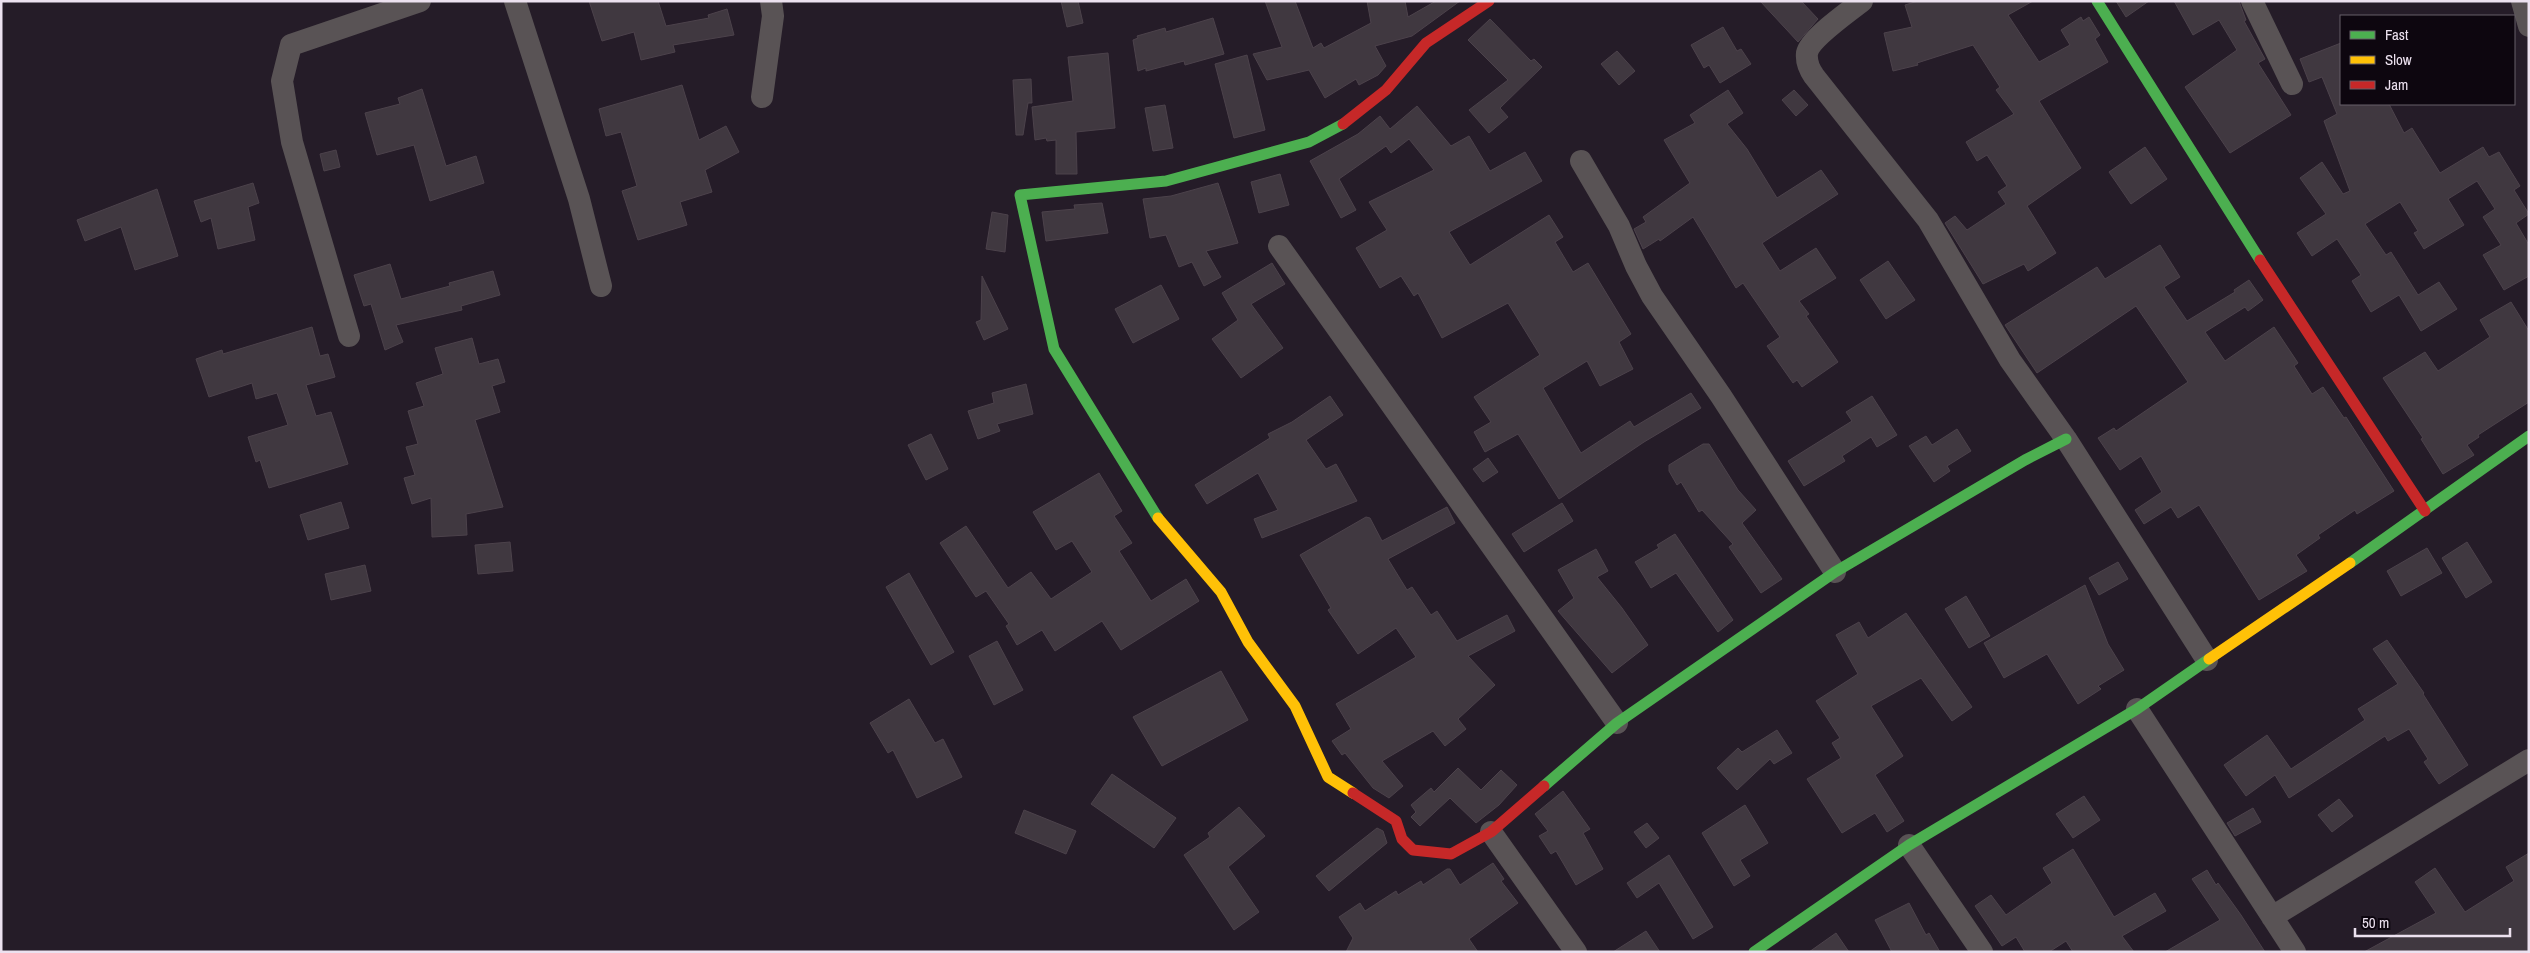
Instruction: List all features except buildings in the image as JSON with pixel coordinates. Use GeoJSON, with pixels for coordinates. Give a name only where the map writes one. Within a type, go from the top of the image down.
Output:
{"type":"FeatureCollection","features":[{"type":"Feature","properties":{"kind":"street"},"geometry":{"type":"LineString","coordinates":[[349,336],[292,142],[282,81],[291,45],[420,1]]}},
{"type":"Feature","properties":{"kind":"street"},"geometry":{"type":"LineString","coordinates":[[515,1],[579,200],[601,286]]}},
{"type":"Feature","properties":{"kind":"street"},"geometry":{"type":"LineString","coordinates":[[762,97],[773,16],[772,1]]}},
{"type":"Feature","properties":{"kind":"street"},"geometry":{"type":"LineString","coordinates":[[1489,1],[1426,44],[1386,90],[1351,120],[1309,142],[1166,181],[1020,195],[1054,349],[1153,512],[1221,592],[1248,642],[1295,706],[1328,777],[1396,821],[1402,838],[1413,850],[1451,854],[1491,832],[1617,723],[1835,572],[2025,460],[2066,439]]}},
{"type":"Feature","properties":{"kind":"street"},"geometry":{"type":"LineString","coordinates":[[1862,1],[1826,29],[1807,51],[1807,65],[1928,220],[2010,360],[2066,439],[2207,660]]}},
{"type":"Feature","properties":{"kind":"street"},"geometry":{"type":"LineString","coordinates":[[2097,1],[2254,251],[2362,411],[2425,511]]}},
{"type":"Feature","properties":{"kind":"street"},"geometry":{"type":"LineString","coordinates":[[2252,1],[2292,84]]}},
{"type":"Feature","properties":{"kind":"street"},"geometry":{"type":"LineString","coordinates":[[2522,1],[2529,26]]}},
{"type":"Feature","properties":{"kind":"street"},"geometry":{"type":"LineString","coordinates":[[1581,161],[1619,226],[1636,266],[1652,296],[1722,396],[1835,572]]}},
{"type":"Feature","properties":{"kind":"street"},"geometry":{"type":"LineString","coordinates":[[1279,246],[1617,723]]}},
{"type":"Feature","properties":{"kind":"street"},"geometry":{"type":"LineString","coordinates":[[1754,952],[1909,845],[2137,709],[2425,511],[2529,436]]}},
{"type":"Feature","properties":{"kind":"street"},"geometry":{"type":"LineString","coordinates":[[2137,709],[2295,952]]}},
{"type":"Feature","properties":{"kind":"street"},"geometry":{"type":"LineString","coordinates":[[2272,916],[2529,760]]}},
{"type":"Feature","properties":{"kind":"street"},"geometry":{"type":"LineString","coordinates":[[1491,832],[1576,952]]}},
{"type":"Feature","properties":{"kind":"street"},"geometry":{"type":"LineString","coordinates":[[1909,845],[1982,952]]}},
{"type":"Feature","properties":{"kind":"traffic: fast"},"geometry":{"type":"LineString","coordinates":[[2097,1],[2260,260]]}},
{"type":"Feature","properties":{"kind":"traffic: fast"},"geometry":{"type":"LineString","coordinates":[[1158,518],[1054,349],[1020,195],[1166,181],[1309,142],[1343,124]]}},
{"type":"Feature","properties":{"kind":"traffic: fast"},"geometry":{"type":"LineString","coordinates":[[2350,563],[2529,436]]}},
{"type":"Feature","properties":{"kind":"traffic: fast"},"geometry":{"type":"LineString","coordinates":[[1544,786],[1617,723],[1835,572],[2025,460],[2066,439]]}},
{"type":"Feature","properties":{"kind":"traffic: fast"},"geometry":{"type":"LineString","coordinates":[[1754,952],[1909,845],[2137,709],[2209,659]]}},
{"type":"Feature","properties":{"kind":"traffic: slow"},"geometry":{"type":"LineString","coordinates":[[1158,518],[1221,592],[1248,642],[1295,706],[1328,777],[1353,793]]}},
{"type":"Feature","properties":{"kind":"traffic: slow"},"geometry":{"type":"LineString","coordinates":[[2209,659],[2350,563]]}},
{"type":"Feature","properties":{"kind":"traffic: jam"},"geometry":{"type":"LineString","coordinates":[[1343,124],[1386,90],[1426,43],[1489,1]]}},
{"type":"Feature","properties":{"kind":"traffic: jam"},"geometry":{"type":"LineString","coordinates":[[2260,260],[2425,511]]}},
{"type":"Feature","properties":{"kind":"traffic: jam"},"geometry":{"type":"LineString","coordinates":[[1353,793],[1396,821],[1402,839],[1413,850],[1451,854],[1491,832],[1544,786]]}}]}
